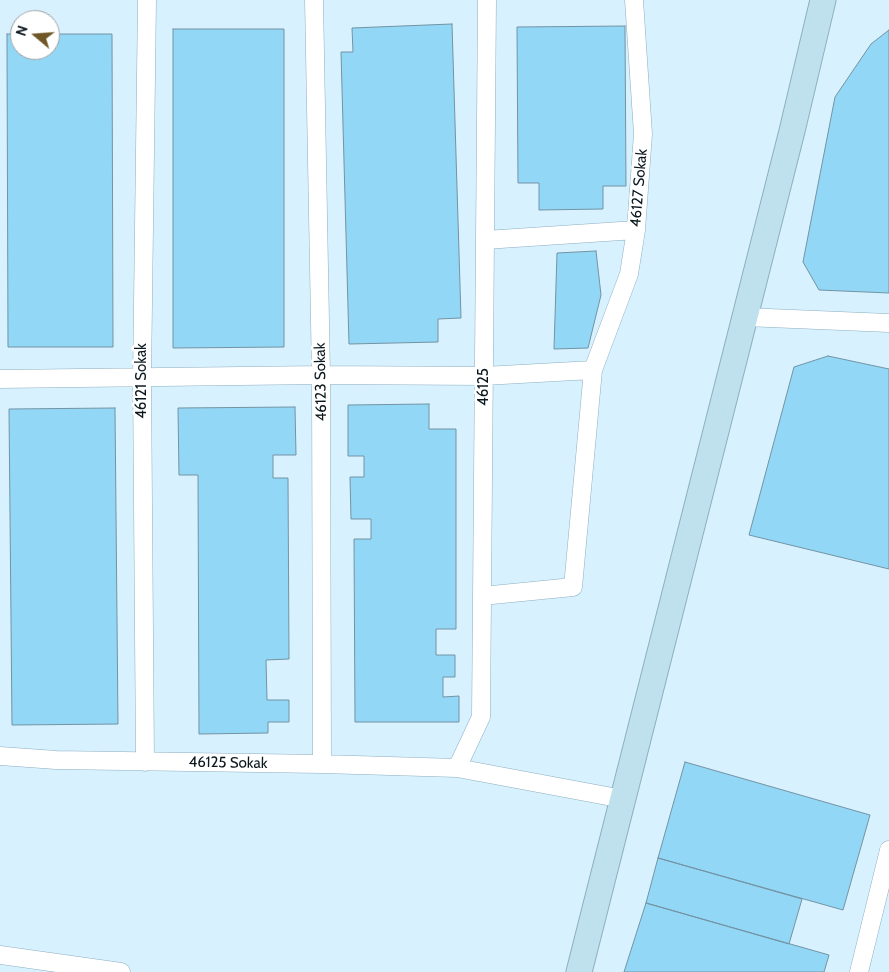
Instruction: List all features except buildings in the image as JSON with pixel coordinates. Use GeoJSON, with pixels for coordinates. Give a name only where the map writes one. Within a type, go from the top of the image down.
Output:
{"type":"FeatureCollection","features":[{"type":"Feature","properties":{"kind":"street","name":"46121 Sokak"},"geometry":{"type":"LineString","coordinates":[[145,762],[142,378],[147,0]]}},
{"type":"Feature","properties":{"kind":"street","name":"46123 Sokak"},"geometry":{"type":"LineString","coordinates":[[314,0],[321,375],[322,764]]}},
{"type":"Feature","properties":{"kind":"street","name":"46125"},"geometry":{"type":"LineString","coordinates":[[457,768],[481,717],[487,0]]}},
{"type":"Feature","properties":{"kind":"street","name":"46127 Sokak"},"geometry":{"type":"LineString","coordinates":[[482,596],[573,587],[594,370],[629,274],[636,230],[643,134],[634,0]]}},
{"type":"Feature","properties":{"kind":"street"},"geometry":{"type":"LineString","coordinates":[[579,972],[792,131],[823,0]]}},
{"type":"Feature","properties":{"kind":"street"},"geometry":{"type":"LineString","coordinates":[[485,240],[636,230]]}},
{"type":"Feature","properties":{"kind":"street"},"geometry":{"type":"LineString","coordinates":[[745,317],[889,323]]}},
{"type":"Feature","properties":{"kind":"street"},"geometry":{"type":"LineString","coordinates":[[0,379],[321,375],[484,376],[594,370]]}},
{"type":"Feature","properties":{"kind":"street","name":"46125 Sokak"},"geometry":{"type":"LineString","coordinates":[[0,756],[56,760],[457,768],[623,799]]}},
{"type":"Feature","properties":{"kind":"street"},"geometry":{"type":"LineString","coordinates":[[859,972],[889,850]]}},
{"type":"Feature","properties":{"kind":"street"},"geometry":{"type":"LineString","coordinates":[[0,955],[121,972]]}},
{"type":"Feature","properties":{"kind":"shaded area"},"geometry":{"type":"Polygon","coordinates":[[[0,0],[889,0],[889,972],[0,972],[0,0]]]}}]}
